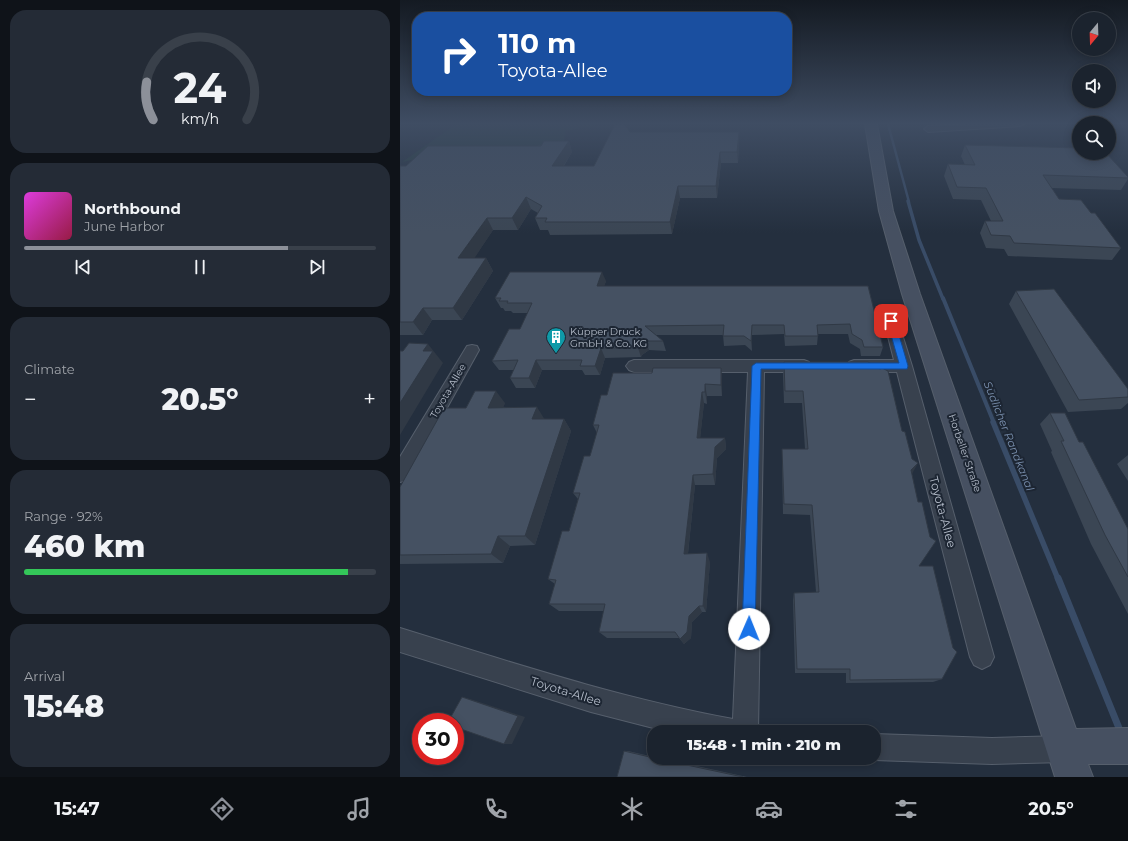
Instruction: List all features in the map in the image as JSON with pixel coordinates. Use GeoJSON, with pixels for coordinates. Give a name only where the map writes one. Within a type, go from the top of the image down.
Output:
{"type":"FeatureCollection","features":[{"type":"Feature","properties":{"kind":"main road","name":"Horbeller Straße"},"geometry":{"type":"LineString","coordinates":[[877,160],[886,211],[911,294],[1090,754]]}},
{"type":"Feature","properties":{"kind":"street","name":"Toyota-Allee"},"geometry":{"type":"LineString","coordinates":[[891,321],[982,657]]}},
{"type":"Feature","properties":{"kind":"street","name":"Toyota-Allee"},"geometry":{"type":"LineString","coordinates":[[400,474],[472,350]]}},
{"type":"Feature","properties":{"kind":"street"},"geometry":{"type":"LineString","coordinates":[[634,366],[819,366]]}},
{"type":"Feature","properties":{"kind":"street"},"geometry":{"type":"LineString","coordinates":[[745,725],[756,366]]}},
{"type":"Feature","properties":{"kind":"street"},"geometry":{"type":"LineString","coordinates":[[842,366],[904,366]]}},
{"type":"Feature","properties":{"kind":"street","name":"Toyota-Allee"},"geometry":{"type":"LineString","coordinates":[[400,640],[591,699],[696,725]]}},
{"type":"Feature","properties":{"kind":"street"},"geometry":{"type":"LineString","coordinates":[[881,747],[1090,754]]}},
{"type":"Feature","properties":{"kind":"building"},"geometry":{"type":"Polygon","coordinates":[[[412,160],[556,160],[552,166],[594,166],[597,160],[719,160],[716,186],[678,186],[670,222],[545,222],[547,218],[535,218],[542,206],[526,197],[512,218],[487,218],[458,258],[486,258],[453,308],[423,308],[413,322],[400,322],[400,166],[406,166],[412,160]]]}},
{"type":"Feature","properties":{"kind":"building"},"geometry":{"type":"Polygon","coordinates":[[[973,160],[1113,160],[1128,178],[1043,175],[1059,199],[1081,200],[1091,213],[1095,213],[1121,248],[1014,243],[1010,236],[991,235],[985,221],[1003,221],[986,188],[957,187],[948,164],[975,165],[973,160]]]}},
{"type":"Feature","properties":{"kind":"building"},"geometry":{"type":"Polygon","coordinates":[[[510,272],[602,272],[597,286],[868,286],[883,347],[864,347],[862,340],[852,334],[850,324],[817,325],[818,336],[785,336],[784,325],[752,325],[751,341],[744,336],[723,336],[724,325],[645,326],[663,341],[646,341],[639,345],[638,348],[601,348],[595,366],[580,366],[582,360],[536,360],[529,378],[510,378],[518,360],[492,361],[509,329],[520,329],[532,303],[507,303],[508,301],[499,301],[501,298],[495,298],[510,272]]]}},
{"type":"Feature","properties":{"kind":"building"},"geometry":{"type":"Polygon","coordinates":[[[1054,289],[1128,389],[1128,397],[1079,400],[1016,291],[1054,289]]]}},
{"type":"Feature","properties":{"kind":"building"},"geometry":{"type":"Polygon","coordinates":[[[409,343],[428,344],[423,351],[433,351],[400,403],[400,351],[403,351],[409,343]]]}},
{"type":"Feature","properties":{"kind":"building"},"geometry":{"type":"Polygon","coordinates":[[[784,362],[868,362],[880,369],[882,368],[888,371],[902,431],[905,432],[912,459],[918,463],[911,470],[918,502],[922,502],[930,537],[936,541],[919,566],[933,566],[953,648],[957,652],[942,679],[850,680],[850,669],[797,669],[794,593],[819,592],[812,505],[784,504],[782,449],[808,449],[803,391],[785,391],[784,362]]]}},
{"type":"Feature","properties":{"kind":"building"},"geometry":{"type":"Polygon","coordinates":[[[653,368],[721,368],[721,385],[705,384],[705,392],[702,392],[697,438],[725,438],[715,447],[713,474],[693,475],[684,554],[707,553],[703,606],[699,606],[689,616],[687,632],[680,639],[675,632],[599,632],[605,604],[549,604],[556,580],[548,579],[562,531],[569,531],[580,493],[573,493],[584,456],[590,456],[599,425],[593,425],[601,395],[607,395],[613,373],[652,373],[653,368]]]}},
{"type":"Feature","properties":{"kind":"building"},"geometry":{"type":"Polygon","coordinates":[[[475,391],[496,391],[488,408],[537,407],[532,419],[564,419],[525,536],[498,536],[491,554],[400,555],[400,487],[444,408],[466,408],[475,391]]]}},
{"type":"Feature","properties":{"kind":"building"},"geometry":{"type":"Polygon","coordinates":[[[1050,413],[1065,413],[1079,442],[1083,442],[1128,529],[1128,577],[1105,535],[1061,441],[1064,441],[1050,413]]]}},
{"type":"Feature","properties":{"kind":"building"},"geometry":{"type":"Polygon","coordinates":[[[462,697],[518,716],[504,744],[464,730],[464,713],[453,713],[462,697]]]}},
{"type":"Feature","properties":{"kind":"building"},"geometry":{"type":"Polygon","coordinates":[[[624,751],[647,756],[647,765],[687,765],[743,777],[617,777],[624,751]]]}},
{"type":"Feature","properties":{"kind":"waterway","name":"Südlicher Randkanal"},"geometry":{"type":"LineString","coordinates":[[898,160],[909,202]]}},
{"type":"Feature","properties":{"kind":"waterway","name":"Südlicher Randkanal"},"geometry":{"type":"LineString","coordinates":[[908,201],[919,240],[943,299]]}},
{"type":"Feature","properties":{"kind":"waterway","name":"Südlicher Randkanal"},"geometry":{"type":"LineString","coordinates":[[943,298],[994,423]]}},
{"type":"Feature","properties":{"kind":"waterway","name":"Südlicher Randkanal"},"geometry":{"type":"LineString","coordinates":[[993,422],[1058,579]]}},
{"type":"Feature","properties":{"kind":"waterway","name":"Südlicher Randkanal"},"geometry":{"type":"LineString","coordinates":[[1058,578],[1121,733]]}},
{"type":"Feature","properties":{"kind":"place","name":"Küpper Druck GmbH & Co. KG"},"geometry":{"type":"Point","coordinates":[556,354]}},
{"type":"Feature","properties":{"kind":"route"},"geometry":{"type":"LineString","coordinates":[[749,629],[756,366],[904,366],[891,321]]}}]}
